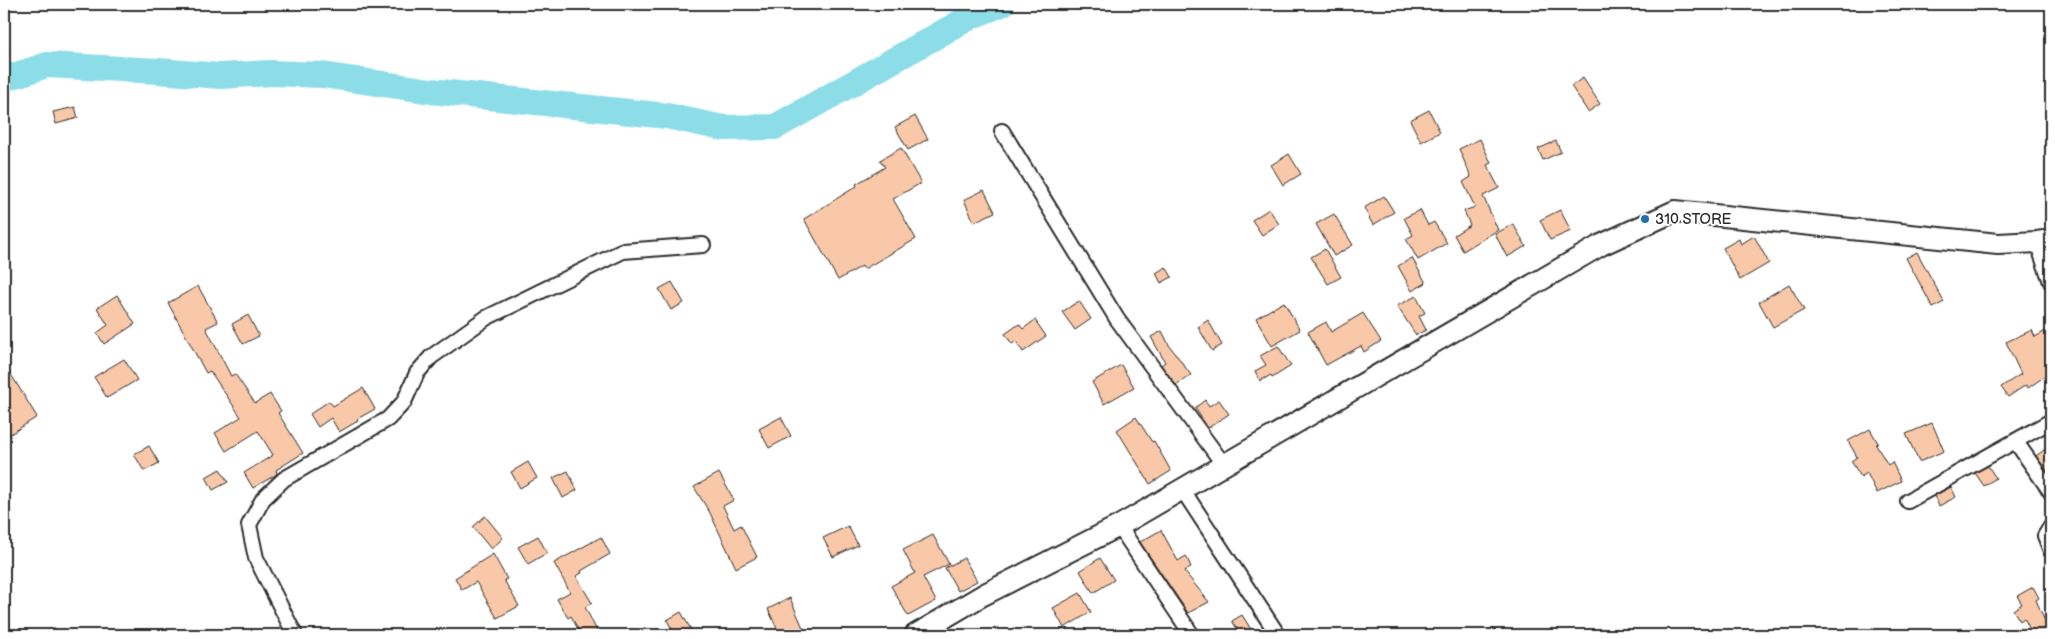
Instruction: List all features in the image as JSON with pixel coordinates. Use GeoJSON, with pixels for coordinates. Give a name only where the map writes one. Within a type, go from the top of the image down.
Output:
{"type":"FeatureCollection","features":[{"type":"Feature","properties":{"kind":"street"},"geometry":{"type":"LineString","coordinates":[[1002,132],[1117,319],[1224,465]]}},
{"type":"Feature","properties":{"kind":"street"},"geometry":{"type":"LineString","coordinates":[[915,635],[984,595],[1118,526],[1182,490],[1601,244],[1675,211],[1998,244],[2044,241],[2051,282]]}},
{"type":"Feature","properties":{"kind":"street"},"geometry":{"type":"LineString","coordinates":[[295,635],[256,558],[250,525],[263,499],[284,479],[388,419],[404,402],[417,373],[431,357],[486,318],[623,251],[704,246]]}},
{"type":"Feature","properties":{"kind":"street"},"geometry":{"type":"LineString","coordinates":[[1908,501],[2051,421]]}},
{"type":"Feature","properties":{"kind":"street"},"geometry":{"type":"LineString","coordinates":[[2016,442],[2051,492]]}},
{"type":"Feature","properties":{"kind":"street"},"geometry":{"type":"LineString","coordinates":[[1182,490],[1278,635]]}},
{"type":"Feature","properties":{"kind":"street"},"geometry":{"type":"LineString","coordinates":[[1118,526],[1192,635]]}},
{"type":"Feature","properties":{"kind":"street"},"geometry":{"type":"LineString","coordinates":[[2051,526],[2045,536],[2051,551]]}},
{"type":"Feature","properties":{"kind":"building"},"geometry":{"type":"Polygon","coordinates":[[[1583,78],[1600,104],[1588,112],[1571,86],[1583,78]]]}},
{"type":"Feature","properties":{"kind":"building"},"geometry":{"type":"Polygon","coordinates":[[[75,107],[78,118],[56,124],[53,112],[75,107]]]}},
{"type":"Feature","properties":{"kind":"building"},"geometry":{"type":"Polygon","coordinates":[[[1429,110],[1440,132],[1421,142],[1410,120],[1429,110]]]}},
{"type":"Feature","properties":{"kind":"building"},"geometry":{"type":"Polygon","coordinates":[[[915,116],[928,139],[908,150],[895,127],[915,116]]]}},
{"type":"Feature","properties":{"kind":"building"},"geometry":{"type":"Polygon","coordinates":[[[1480,139],[1491,163],[1487,165],[1499,188],[1483,196],[1498,230],[1463,251],[1454,235],[1470,225],[1464,211],[1475,207],[1463,182],[1471,177],[1459,149],[1480,139]]]}},
{"type":"Feature","properties":{"kind":"building"},"geometry":{"type":"Polygon","coordinates":[[[1556,141],[1561,152],[1543,160],[1538,149],[1556,141]]]}},
{"type":"Feature","properties":{"kind":"building"},"geometry":{"type":"Polygon","coordinates":[[[901,148],[921,183],[893,199],[916,239],[864,269],[862,266],[838,280],[804,219],[885,167],[880,160],[901,148]]]}},
{"type":"Feature","properties":{"kind":"building"},"geometry":{"type":"Polygon","coordinates":[[[1289,154],[1301,174],[1283,185],[1271,165],[1289,154]]]}},
{"type":"Feature","properties":{"kind":"building"},"geometry":{"type":"Polygon","coordinates":[[[984,190],[995,212],[974,222],[964,200],[984,190]]]}},
{"type":"Feature","properties":{"kind":"building"},"geometry":{"type":"Polygon","coordinates":[[[1384,196],[1394,212],[1373,225],[1364,208],[1384,196]]]}},
{"type":"Feature","properties":{"kind":"building"},"geometry":{"type":"Polygon","coordinates":[[[1269,209],[1279,224],[1262,235],[1252,220],[1269,209]]]}},
{"type":"Feature","properties":{"kind":"building"},"geometry":{"type":"Polygon","coordinates":[[[1420,210],[1428,225],[1434,222],[1447,243],[1418,260],[1406,239],[1413,235],[1404,218],[1420,210]]]}},
{"type":"Feature","properties":{"kind":"building"},"geometry":{"type":"Polygon","coordinates":[[[1560,210],[1571,231],[1550,240],[1540,220],[1560,210]]]}},
{"type":"Feature","properties":{"kind":"building"},"geometry":{"type":"Polygon","coordinates":[[[1334,214],[1353,245],[1334,256],[1316,224],[1334,214]]]}},
{"type":"Feature","properties":{"kind":"building"},"geometry":{"type":"Polygon","coordinates":[[[1513,224],[1526,246],[1507,257],[1495,234],[1513,224]]]}},
{"type":"Feature","properties":{"kind":"building"},"geometry":{"type":"Polygon","coordinates":[[[1754,236],[1769,263],[1740,280],[1723,248],[1739,239],[1741,244],[1754,236]]]}},
{"type":"Feature","properties":{"kind":"building"},"geometry":{"type":"Polygon","coordinates":[[[1325,249],[1341,277],[1328,284],[1311,257],[1325,249]]]}},
{"type":"Feature","properties":{"kind":"building"},"geometry":{"type":"Polygon","coordinates":[[[1917,252],[1944,302],[1933,308],[1906,258],[1917,252]]]}},
{"type":"Feature","properties":{"kind":"building"},"geometry":{"type":"Polygon","coordinates":[[[1412,258],[1426,283],[1412,291],[1398,266],[1412,258]]]}},
{"type":"Feature","properties":{"kind":"building"},"geometry":{"type":"Polygon","coordinates":[[[1166,267],[1172,277],[1161,283],[1156,273],[1166,267]]]}},
{"type":"Feature","properties":{"kind":"building"},"geometry":{"type":"Polygon","coordinates":[[[672,282],[684,303],[671,310],[659,289],[672,282]]]}},
{"type":"Feature","properties":{"kind":"building"},"geometry":{"type":"Polygon","coordinates":[[[1789,284],[1804,310],[1773,327],[1759,302],[1789,284]]]}},
{"type":"Feature","properties":{"kind":"building"},"geometry":{"type":"Polygon","coordinates":[[[198,286],[218,322],[206,328],[231,376],[235,374],[255,403],[270,394],[281,411],[278,413],[303,453],[276,470],[277,474],[253,488],[244,473],[273,455],[258,431],[226,451],[215,433],[241,417],[210,371],[206,373],[168,303],[198,286]]]}},
{"type":"Feature","properties":{"kind":"building"},"geometry":{"type":"Polygon","coordinates":[[[117,295],[135,324],[104,344],[97,333],[108,325],[97,308],[117,295]]]}},
{"type":"Feature","properties":{"kind":"building"},"geometry":{"type":"Polygon","coordinates":[[[1416,296],[1425,313],[1419,316],[1426,330],[1416,335],[1397,306],[1416,296]]]}},
{"type":"Feature","properties":{"kind":"building"},"geometry":{"type":"Polygon","coordinates":[[[1079,301],[1091,319],[1075,330],[1062,312],[1079,301]]]}},
{"type":"Feature","properties":{"kind":"building"},"geometry":{"type":"Polygon","coordinates":[[[1284,302],[1300,330],[1272,346],[1256,318],[1284,302]]]}},
{"type":"Feature","properties":{"kind":"building"},"geometry":{"type":"Polygon","coordinates":[[[1363,313],[1381,341],[1364,352],[1361,346],[1326,365],[1308,332],[1326,322],[1331,332],[1363,313]]]}},
{"type":"Feature","properties":{"kind":"building"},"geometry":{"type":"Polygon","coordinates":[[[248,315],[259,336],[243,344],[232,324],[248,315]]]}},
{"type":"Feature","properties":{"kind":"building"},"geometry":{"type":"Polygon","coordinates":[[[1035,320],[1046,336],[1023,352],[1016,341],[1012,344],[1005,334],[1019,324],[1023,329],[1035,320]]]}},
{"type":"Feature","properties":{"kind":"building"},"geometry":{"type":"Polygon","coordinates":[[[1208,320],[1222,345],[1212,351],[1198,327],[1208,320]]]}},
{"type":"Feature","properties":{"kind":"building"},"geometry":{"type":"Polygon","coordinates":[[[2051,328],[2051,372],[2028,388],[2026,385],[2008,397],[2001,387],[2021,374],[2006,342],[2032,330],[2035,337],[2051,328]]]}},
{"type":"Feature","properties":{"kind":"building"},"geometry":{"type":"Polygon","coordinates":[[[1162,331],[1169,345],[1191,375],[1176,385],[1161,365],[1165,362],[1151,337],[1162,331]]]}},
{"type":"Feature","properties":{"kind":"building"},"geometry":{"type":"Polygon","coordinates":[[[1278,346],[1291,366],[1272,378],[1271,375],[1260,381],[1255,371],[1266,365],[1260,356],[1278,346]]]}},
{"type":"Feature","properties":{"kind":"building"},"geometry":{"type":"Polygon","coordinates":[[[124,359],[137,380],[107,398],[94,377],[124,359]]]}},
{"type":"Feature","properties":{"kind":"building"},"geometry":{"type":"Polygon","coordinates":[[[4,363],[37,417],[9,435],[4,427],[4,363]]]}},
{"type":"Feature","properties":{"kind":"building"},"geometry":{"type":"Polygon","coordinates":[[[1121,365],[1134,387],[1104,404],[1092,382],[1121,365]]]}},
{"type":"Feature","properties":{"kind":"building"},"geometry":{"type":"Polygon","coordinates":[[[363,388],[375,409],[339,432],[331,418],[318,427],[310,414],[329,401],[333,406],[363,388]]]}},
{"type":"Feature","properties":{"kind":"building"},"geometry":{"type":"Polygon","coordinates":[[[1205,400],[1209,406],[1219,400],[1229,414],[1208,428],[1195,408],[1205,400]]]}},
{"type":"Feature","properties":{"kind":"building"},"geometry":{"type":"Polygon","coordinates":[[[781,417],[791,436],[769,448],[759,429],[781,417]]]}},
{"type":"Feature","properties":{"kind":"building"},"geometry":{"type":"Polygon","coordinates":[[[1136,417],[1152,442],[1154,441],[1171,471],[1150,484],[1117,430],[1136,417]]]}},
{"type":"Feature","properties":{"kind":"building"},"geometry":{"type":"Polygon","coordinates":[[[1932,423],[1944,451],[1919,462],[1906,434],[1932,423]]]}},
{"type":"Feature","properties":{"kind":"building"},"geometry":{"type":"Polygon","coordinates":[[[1870,429],[1878,443],[1876,445],[1888,465],[1892,462],[1901,481],[1877,493],[1867,473],[1861,477],[1851,461],[1857,457],[1848,441],[1870,429]]]}},
{"type":"Feature","properties":{"kind":"building"},"geometry":{"type":"Polygon","coordinates":[[[2051,445],[2051,477],[2036,456],[2051,445]]]}},
{"type":"Feature","properties":{"kind":"building"},"geometry":{"type":"Polygon","coordinates":[[[149,446],[159,463],[144,471],[134,454],[149,446]]]}},
{"type":"Feature","properties":{"kind":"building"},"geometry":{"type":"Polygon","coordinates":[[[528,462],[537,478],[520,488],[511,472],[528,462]]]}},
{"type":"Feature","properties":{"kind":"building"},"geometry":{"type":"Polygon","coordinates":[[[1988,466],[1996,478],[1984,486],[1975,473],[1988,466]]]}},
{"type":"Feature","properties":{"kind":"building"},"geometry":{"type":"Polygon","coordinates":[[[220,469],[228,482],[213,490],[206,477],[220,469]]]}},
{"type":"Feature","properties":{"kind":"building"},"geometry":{"type":"Polygon","coordinates":[[[568,471],[577,490],[563,498],[553,478],[568,471]]]}},
{"type":"Feature","properties":{"kind":"building"},"geometry":{"type":"Polygon","coordinates":[[[719,473],[734,500],[723,506],[734,529],[741,525],[757,557],[736,568],[710,513],[694,487],[719,473]]]}},
{"type":"Feature","properties":{"kind":"building"},"geometry":{"type":"Polygon","coordinates":[[[1951,487],[1956,497],[1939,506],[1934,496],[1951,487]]]}},
{"type":"Feature","properties":{"kind":"building"},"geometry":{"type":"Polygon","coordinates":[[[485,516],[503,538],[491,549],[473,527],[485,516]]]}},
{"type":"Feature","properties":{"kind":"building"},"geometry":{"type":"Polygon","coordinates":[[[848,526],[858,545],[833,557],[823,538],[848,526]]]}},
{"type":"Feature","properties":{"kind":"building"},"geometry":{"type":"Polygon","coordinates":[[[1161,530],[1178,561],[1186,556],[1191,567],[1184,571],[1209,602],[1188,613],[1140,542],[1161,530]]]}},
{"type":"Feature","properties":{"kind":"building"},"geometry":{"type":"Polygon","coordinates":[[[933,535],[949,564],[923,577],[936,601],[908,616],[891,586],[915,573],[903,550],[933,535]]]}},
{"type":"Feature","properties":{"kind":"building"},"geometry":{"type":"Polygon","coordinates":[[[538,536],[547,553],[528,564],[518,547],[538,536]]]}},
{"type":"Feature","properties":{"kind":"building"},"geometry":{"type":"Polygon","coordinates":[[[601,537],[610,554],[576,576],[592,603],[585,607],[597,631],[589,635],[581,635],[571,616],[568,618],[557,599],[570,592],[554,563],[601,537]]]}},
{"type":"Feature","properties":{"kind":"building"},"geometry":{"type":"Polygon","coordinates":[[[493,554],[507,579],[504,580],[519,606],[497,618],[476,582],[462,590],[455,578],[493,554]]]}},
{"type":"Feature","properties":{"kind":"building"},"geometry":{"type":"Polygon","coordinates":[[[964,558],[977,581],[958,591],[945,568],[964,558]]]}},
{"type":"Feature","properties":{"kind":"building"},"geometry":{"type":"Polygon","coordinates":[[[1100,558],[1114,580],[1093,593],[1080,571],[1100,558]]]}},
{"type":"Feature","properties":{"kind":"building"},"geometry":{"type":"Polygon","coordinates":[[[2033,587],[2039,598],[2036,600],[2051,635],[2033,635],[2024,618],[2020,621],[2013,610],[2022,604],[2017,596],[2033,587]]]}},
{"type":"Feature","properties":{"kind":"building"},"geometry":{"type":"Polygon","coordinates":[[[1080,593],[1091,612],[1064,628],[1053,608],[1080,593]]]}},
{"type":"Feature","properties":{"kind":"building"},"geometry":{"type":"Polygon","coordinates":[[[790,598],[804,630],[800,632],[802,635],[780,635],[768,609],[790,598]]]}},
{"type":"Feature","properties":{"kind":"building"},"geometry":{"type":"Polygon","coordinates":[[[681,612],[694,635],[675,635],[667,620],[681,612]]]}},
{"type":"Feature","properties":{"kind":"building"},"geometry":{"type":"Polygon","coordinates":[[[1242,615],[1252,631],[1245,635],[1241,635],[1232,621],[1242,615]]]}},
{"type":"Feature","properties":{"kind":"waterway"},"geometry":{"type":"LineString","coordinates":[[4,79],[47,65],[220,76],[271,73],[322,75],[431,91],[667,116],[723,128],[775,127],[972,16],[1002,4]]}},
{"type":"Feature","properties":{"kind":"place","name":"310 STORE"},"geometry":{"type":"Point","coordinates":[1645,219]}}]}
